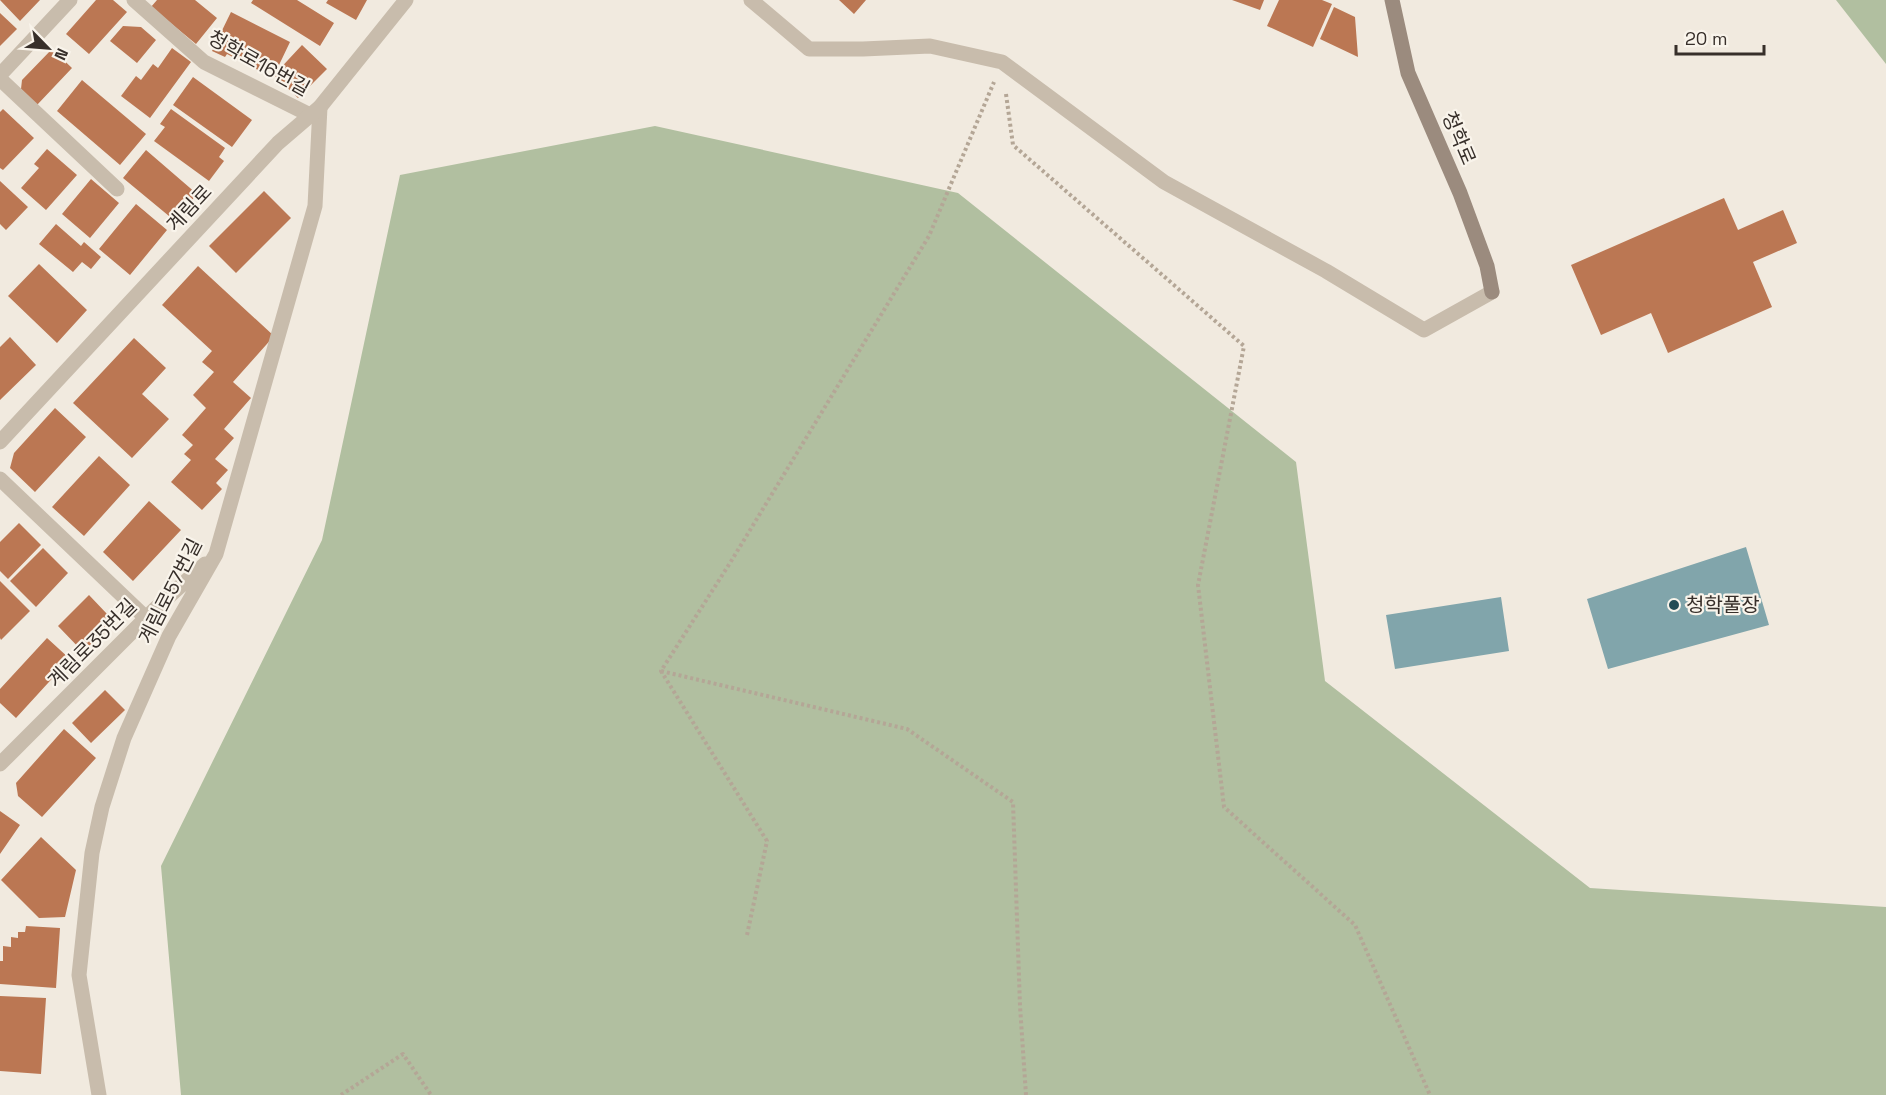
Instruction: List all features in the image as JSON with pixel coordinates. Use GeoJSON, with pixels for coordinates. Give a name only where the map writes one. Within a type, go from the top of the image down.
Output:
{"type":"FeatureCollection","features":[{"type":"Feature","properties":{"kind":"street"},"geometry":{"type":"LineString","coordinates":[[0,75],[70,0]]}},
{"type":"Feature","properties":{"kind":"street","name":"청학로16번길"},"geometry":{"type":"LineString","coordinates":[[134,0],[204,62],[315,111]]}},
{"type":"Feature","properties":{"kind":"street","name":"계림로"},"geometry":{"type":"LineString","coordinates":[[0,442],[278,143],[315,111],[406,0]]}},
{"type":"Feature","properties":{"kind":"street"},"geometry":{"type":"LineString","coordinates":[[751,0],[809,49],[863,50],[930,46],[1002,62]]}},
{"type":"Feature","properties":{"kind":"street","name":"청학로"},"geometry":{"type":"LineString","coordinates":[[1002,62],[1164,182],[1326,271],[1424,330],[1492,292],[1487,266],[1460,192],[1408,73],[1389,1]]}},
{"type":"Feature","properties":{"kind":"street"},"geometry":{"type":"LineString","coordinates":[[0,79],[117,189]]}},
{"type":"Feature","properties":{"kind":"street","name":"계림로57번길"},"geometry":{"type":"LineString","coordinates":[[99,1095],[79,975],[92,853],[102,807],[124,738],[169,636],[216,554],[315,206],[315,111]]}},
{"type":"Feature","properties":{"kind":"street","name":"계림로57번길"},"geometry":{"type":"LineString","coordinates":[[0,479],[146,618]]}},
{"type":"Feature","properties":{"kind":"street","name":"계림로35번길"},"geometry":{"type":"LineString","coordinates":[[0,764],[146,618],[216,554]]}},
{"type":"Feature","properties":{"kind":"path"},"geometry":{"type":"LineString","coordinates":[[661,670],[730,563],[929,236],[1002,62]]}},
{"type":"Feature","properties":{"kind":"path"},"geometry":{"type":"LineString","coordinates":[[1002,62],[1013,144],[1244,346],[1198,585],[1224,807],[1355,925],[1430,1095]]}},
{"type":"Feature","properties":{"kind":"path"},"geometry":{"type":"LineString","coordinates":[[661,670],[767,841],[747,934]]}},
{"type":"Feature","properties":{"kind":"path"},"geometry":{"type":"LineString","coordinates":[[661,670],[907,729],[1013,802],[1020,1006],[1026,1095]]}},
{"type":"Feature","properties":{"kind":"path"},"geometry":{"type":"LineString","coordinates":[[341,1095],[403,1054],[431,1095]]}},
{"type":"Feature","properties":{"kind":"green space"},"geometry":{"type":"Polygon","coordinates":[[[1836,0],[1886,0],[1886,64],[1836,0]]]}},
{"type":"Feature","properties":{"kind":"green space"},"geometry":{"type":"Polygon","coordinates":[[[655,126],[958,193],[1296,462],[1325,681],[1590,888],[1886,907],[1886,1095],[181,1095],[161,866],[322,540],[400,175],[655,126]]]}},
{"type":"Feature","properties":{"kind":"water"},"geometry":{"type":"Polygon","coordinates":[[[1746,547],[1769,625],[1608,669],[1587,599],[1746,547]]]}},
{"type":"Feature","properties":{"kind":"water"},"geometry":{"type":"Polygon","coordinates":[[[1501,597],[1509,651],[1395,669],[1386,615],[1501,597]]]}},
{"type":"Feature","properties":{"kind":"building"},"geometry":{"type":"Polygon","coordinates":[[[0,0],[40,0],[20,21],[0,0]]]}},
{"type":"Feature","properties":{"kind":"building"},"geometry":{"type":"Polygon","coordinates":[[[96,0],[113,0],[127,12],[89,54],[66,34],[96,0]]]}},
{"type":"Feature","properties":{"kind":"building"},"geometry":{"type":"Polygon","coordinates":[[[157,0],[195,0],[217,18],[196,44],[151,7],[157,0]]]}},
{"type":"Feature","properties":{"kind":"building"},"geometry":{"type":"Polygon","coordinates":[[[253,0],[297,0],[334,23],[320,46],[251,3],[253,0]]]}},
{"type":"Feature","properties":{"kind":"building"},"geometry":{"type":"Polygon","coordinates":[[[328,0],[367,0],[356,20],[326,3],[328,0]]]}},
{"type":"Feature","properties":{"kind":"building"},"geometry":{"type":"Polygon","coordinates":[[[839,0],[866,0],[854,14],[839,0]]]}},
{"type":"Feature","properties":{"kind":"building"},"geometry":{"type":"Polygon","coordinates":[[[1232,0],[1264,0],[1260,10],[1232,0]]]}},
{"type":"Feature","properties":{"kind":"building"},"geometry":{"type":"Polygon","coordinates":[[[1279,0],[1322,0],[1332,4],[1313,47],[1267,26],[1279,0]]]}},
{"type":"Feature","properties":{"kind":"building"},"geometry":{"type":"Polygon","coordinates":[[[1334,7],[1355,17],[1358,57],[1320,39],[1334,7]]]}},
{"type":"Feature","properties":{"kind":"building"},"geometry":{"type":"Polygon","coordinates":[[[231,12],[290,42],[279,65],[268,59],[262,72],[227,54],[225,57],[212,51],[231,12]]]}},
{"type":"Feature","properties":{"kind":"building"},"geometry":{"type":"Polygon","coordinates":[[[0,13],[17,29],[0,46],[0,13]]]}},
{"type":"Feature","properties":{"kind":"building"},"geometry":{"type":"Polygon","coordinates":[[[123,26],[141,27],[156,40],[137,63],[110,41],[123,26]]]}},
{"type":"Feature","properties":{"kind":"building"},"geometry":{"type":"Polygon","coordinates":[[[302,45],[327,69],[298,98],[274,75],[302,45]]]}},
{"type":"Feature","properties":{"kind":"building"},"geometry":{"type":"Polygon","coordinates":[[[172,48],[191,62],[150,118],[121,96],[136,76],[141,80],[153,64],[158,68],[172,48]]]}},
{"type":"Feature","properties":{"kind":"building"},"geometry":{"type":"Polygon","coordinates":[[[52,49],[72,68],[37,105],[21,89],[22,80],[52,49]]]}},
{"type":"Feature","properties":{"kind":"building"},"geometry":{"type":"Polygon","coordinates":[[[193,77],[252,120],[232,147],[173,105],[193,77]]]}},
{"type":"Feature","properties":{"kind":"building"},"geometry":{"type":"Polygon","coordinates":[[[82,80],[146,134],[120,165],[57,111],[82,80]]]}},
{"type":"Feature","properties":{"kind":"building"},"geometry":{"type":"Polygon","coordinates":[[[3,109],[34,138],[3,170],[0,168],[0,112],[3,109]]]}},
{"type":"Feature","properties":{"kind":"building"},"geometry":{"type":"Polygon","coordinates":[[[171,109],[225,148],[219,157],[224,161],[209,181],[154,141],[165,127],[160,124],[171,109]]]}},
{"type":"Feature","properties":{"kind":"building"},"geometry":{"type":"Polygon","coordinates":[[[47,149],[77,175],[46,210],[21,188],[39,168],[34,164],[47,149]]]}},
{"type":"Feature","properties":{"kind":"building"},"geometry":{"type":"Polygon","coordinates":[[[146,150],[197,194],[175,221],[123,178],[146,150]]]}},
{"type":"Feature","properties":{"kind":"building"},"geometry":{"type":"Polygon","coordinates":[[[91,179],[119,203],[90,238],[62,214],[91,179]]]}},
{"type":"Feature","properties":{"kind":"building"},"geometry":{"type":"Polygon","coordinates":[[[0,181],[28,207],[6,230],[0,224],[0,181]]]}},
{"type":"Feature","properties":{"kind":"building"},"geometry":{"type":"Polygon","coordinates":[[[264,191],[291,218],[236,273],[209,246],[264,191]]]}},
{"type":"Feature","properties":{"kind":"building"},"geometry":{"type":"Polygon","coordinates":[[[1724,198],[1738,230],[1783,210],[1797,243],[1753,262],[1772,307],[1668,353],[1651,313],[1601,335],[1571,265],[1724,198]]]}},
{"type":"Feature","properties":{"kind":"building"},"geometry":{"type":"Polygon","coordinates":[[[136,204],[167,230],[130,275],[99,249],[136,204]]]}},
{"type":"Feature","properties":{"kind":"building"},"geometry":{"type":"Polygon","coordinates":[[[56,224],[81,246],[84,242],[101,257],[91,269],[82,262],[73,272],[39,244],[56,224]]]}},
{"type":"Feature","properties":{"kind":"building"},"geometry":{"type":"Polygon","coordinates":[[[39,264],[87,310],[57,343],[8,296],[39,264]]]}},
{"type":"Feature","properties":{"kind":"building"},"geometry":{"type":"Polygon","coordinates":[[[198,266],[274,336],[233,382],[251,398],[224,429],[234,438],[215,459],[228,470],[216,483],[222,489],[202,510],[171,482],[191,460],[184,454],[193,445],[182,435],[206,408],[193,395],[214,372],[202,362],[212,351],[162,305],[198,266]]]}},
{"type":"Feature","properties":{"kind":"building"},"geometry":{"type":"Polygon","coordinates":[[[10,337],[36,365],[0,400],[0,347],[10,337]]]}},
{"type":"Feature","properties":{"kind":"building"},"geometry":{"type":"Polygon","coordinates":[[[134,338],[166,368],[142,394],[169,419],[132,458],[73,403],[134,338]]]}},
{"type":"Feature","properties":{"kind":"building"},"geometry":{"type":"Polygon","coordinates":[[[55,408],[86,437],[35,492],[10,468],[14,453],[55,408]]]}},
{"type":"Feature","properties":{"kind":"building"},"geometry":{"type":"Polygon","coordinates":[[[99,456],[130,485],[84,536],[52,507],[99,456]]]}},
{"type":"Feature","properties":{"kind":"building"},"geometry":{"type":"Polygon","coordinates":[[[149,501],[181,530],[133,581],[103,552],[149,501]]]}},
{"type":"Feature","properties":{"kind":"building"},"geometry":{"type":"Polygon","coordinates":[[[19,523],[41,545],[8,579],[0,571],[0,542],[19,523]]]}},
{"type":"Feature","properties":{"kind":"building"},"geometry":{"type":"Polygon","coordinates":[[[43,548],[68,573],[36,607],[10,581],[43,548]]]}},
{"type":"Feature","properties":{"kind":"building"},"geometry":{"type":"Polygon","coordinates":[[[0,581],[30,611],[1,640],[0,638],[0,581]]]}},
{"type":"Feature","properties":{"kind":"building"},"geometry":{"type":"Polygon","coordinates":[[[89,595],[108,615],[109,628],[84,653],[58,626],[89,595]]]}},
{"type":"Feature","properties":{"kind":"building"},"geometry":{"type":"Polygon","coordinates":[[[47,638],[70,659],[16,718],[0,703],[0,689],[47,638]]]}},
{"type":"Feature","properties":{"kind":"building"},"geometry":{"type":"Polygon","coordinates":[[[105,690],[125,710],[91,743],[72,723],[105,690]]]}},
{"type":"Feature","properties":{"kind":"building"},"geometry":{"type":"Polygon","coordinates":[[[64,729],[96,758],[42,817],[18,796],[16,783],[64,729]]]}},
{"type":"Feature","properties":{"kind":"building"},"geometry":{"type":"Polygon","coordinates":[[[0,811],[20,825],[0,854],[0,811]]]}},
{"type":"Feature","properties":{"kind":"building"},"geometry":{"type":"Polygon","coordinates":[[[41,837],[76,870],[65,917],[39,918],[1,880],[41,837]]]}},
{"type":"Feature","properties":{"kind":"building"},"geometry":{"type":"Polygon","coordinates":[[[26,926],[60,928],[56,988],[0,984],[0,961],[3,961],[3,946],[11,947],[11,937],[18,938],[18,932],[25,932],[26,926]]]}},
{"type":"Feature","properties":{"kind":"building"},"geometry":{"type":"Polygon","coordinates":[[[0,996],[46,998],[41,1074],[0,1071],[0,996]]]}},
{"type":"Feature","properties":{"kind":"place","name":"청학풀장"},"geometry":{"type":"Point","coordinates":[1674,605]}}]}
